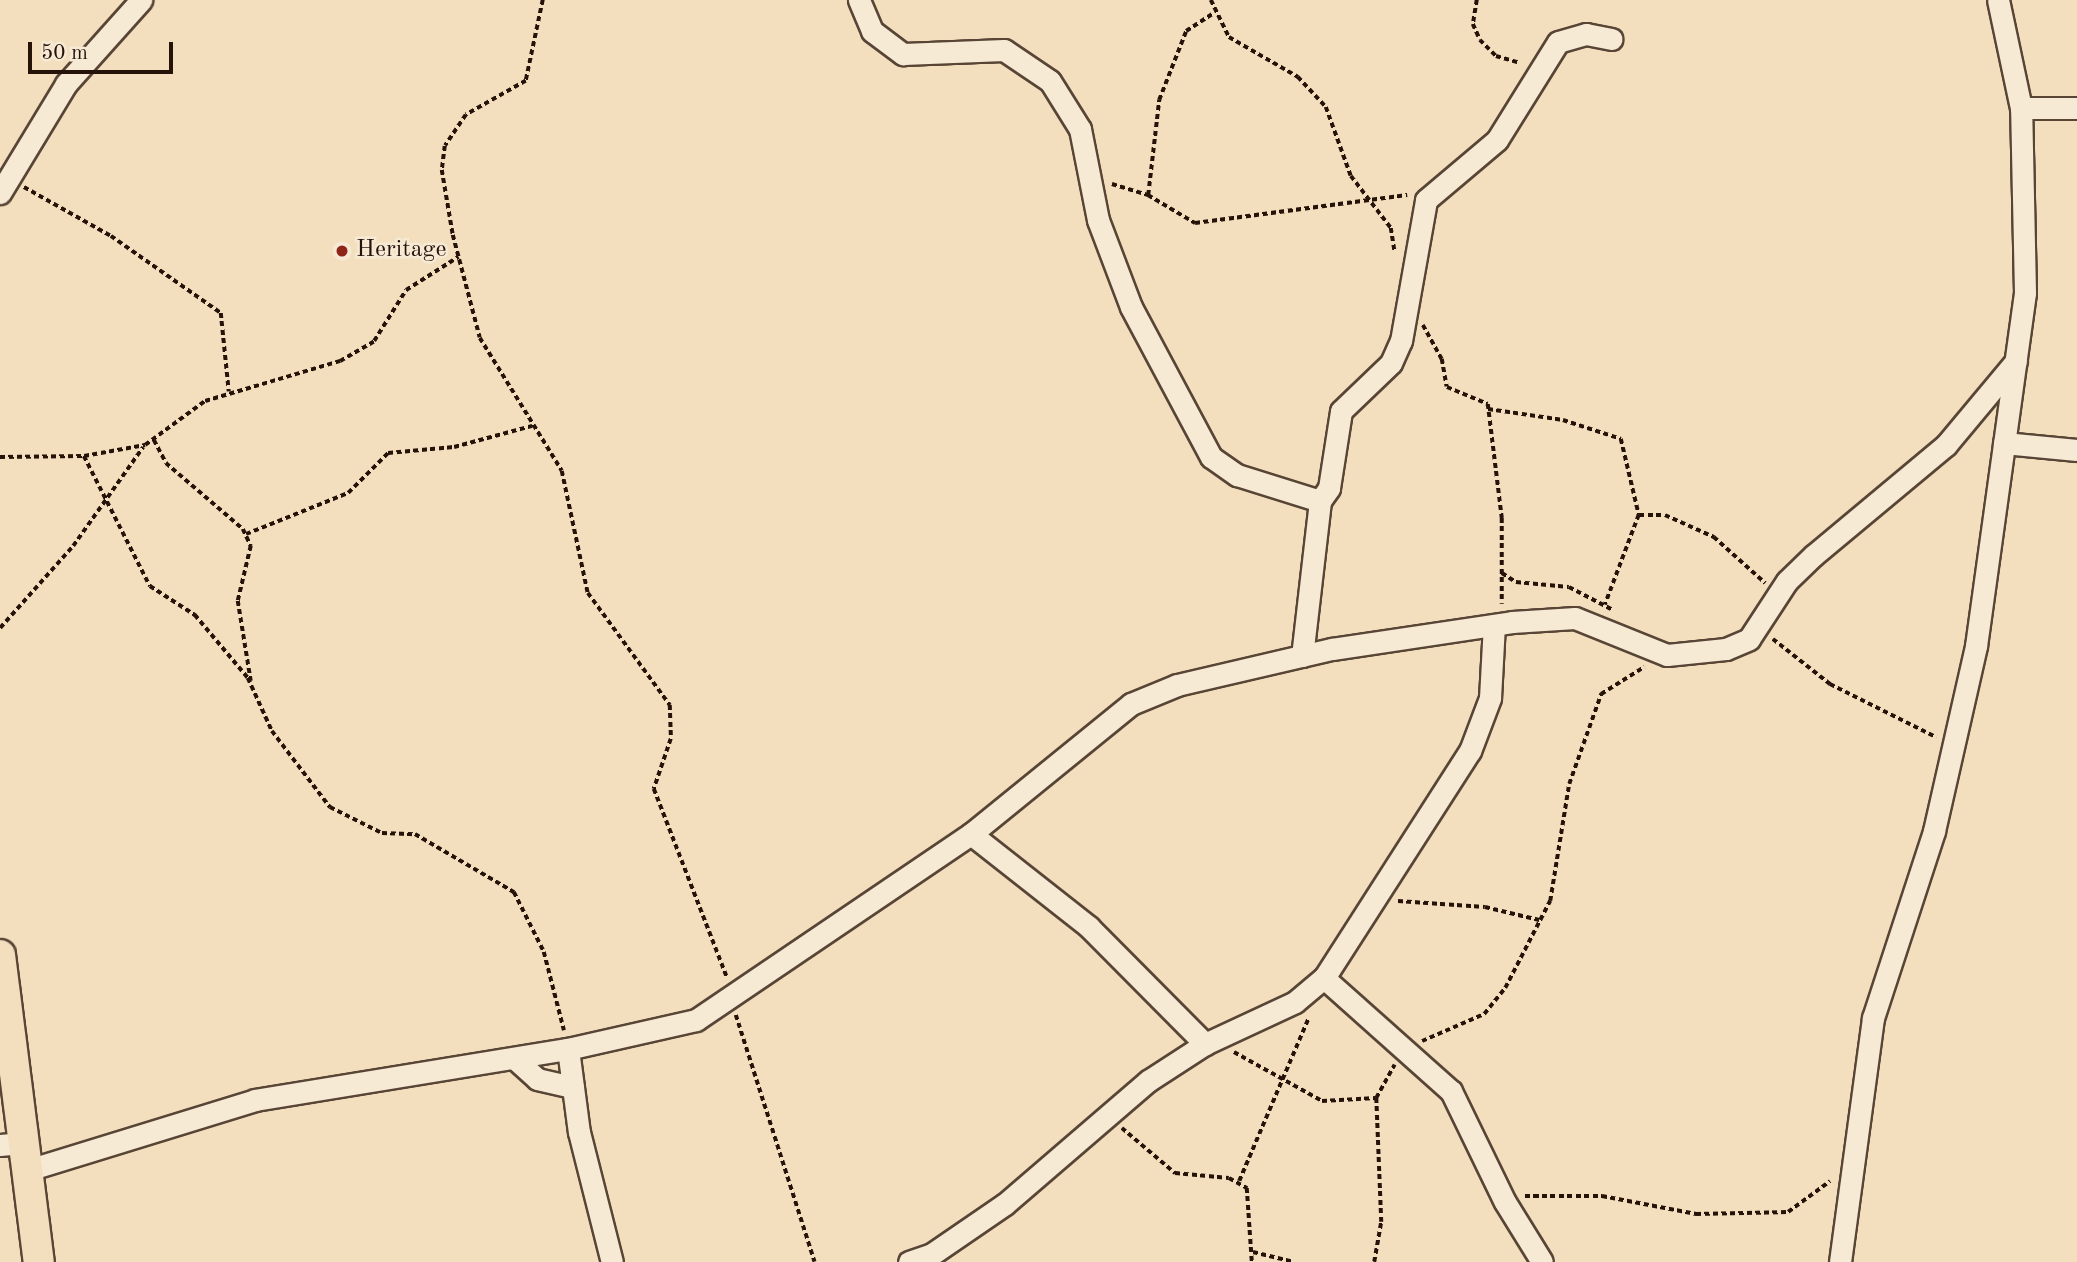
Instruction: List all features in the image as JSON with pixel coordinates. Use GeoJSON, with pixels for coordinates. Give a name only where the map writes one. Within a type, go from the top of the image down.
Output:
{"type":"FeatureCollection","features":[{"type":"Feature","properties":{"kind":"highway"},"geometry":{"type":"LineString","coordinates":[[0,955],[17,1153],[39,1262]]}},
{"type":"Feature","properties":{"kind":"street"},"geometry":{"type":"LineString","coordinates":[[4,185],[66,84],[141,0]]}},
{"type":"Feature","properties":{"kind":"street"},"geometry":{"type":"LineString","coordinates":[[859,0],[872,31],[903,54],[988,47],[1028,61],[1050,81],[1080,129],[1098,220],[1146,338],[1163,360],[1211,457],[1237,475],[1320,501]]}},
{"type":"Feature","properties":{"kind":"street"},"geometry":{"type":"LineString","coordinates":[[1840,1262],[1873,1018],[1920,884],[1955,747],[2004,443],[2025,293],[2021,108],[1998,0]]}},
{"type":"Feature","properties":{"kind":"street"},"geometry":{"type":"LineString","coordinates":[[1302,656],[1320,501],[1329,488],[1341,411],[1391,362],[1408,308],[1426,200],[1497,140],[1540,64],[1571,37],[1612,39]]}},
{"type":"Feature","properties":{"kind":"street"},"geometry":{"type":"LineString","coordinates":[[2021,108],[2077,108]]}},
{"type":"Feature","properties":{"kind":"street"},"geometry":{"type":"LineString","coordinates":[[17,1153],[255,1100],[568,1049],[696,1020],[735,997],[797,947],[846,922],[971,834],[1131,704],[1177,684],[1302,656],[1498,624],[1575,618],[1667,655],[1726,649],[1756,629],[1782,589],[1946,445],[2016,361]]}},
{"type":"Feature","properties":{"kind":"street"},"geometry":{"type":"LineString","coordinates":[[2004,443],[2077,450]]}},
{"type":"Feature","properties":{"kind":"street"},"geometry":{"type":"LineString","coordinates":[[909,1262],[932,1254],[1004,1204],[1108,1114],[1210,1041],[1295,1002],[1326,981],[1470,751],[1490,698],[1498,624]]}},
{"type":"Feature","properties":{"kind":"street"},"geometry":{"type":"LineString","coordinates":[[971,834],[1089,927],[1210,1041]]}},
{"type":"Feature","properties":{"kind":"street"},"geometry":{"type":"LineString","coordinates":[[1326,981],[1404,1048],[1465,1110],[1502,1196],[1542,1262]]}},
{"type":"Feature","properties":{"kind":"street"},"geometry":{"type":"LineString","coordinates":[[568,1049],[573,1087],[612,1262]]}},
{"type":"Feature","properties":{"kind":"street"},"geometry":{"type":"LineString","coordinates":[[514,1058],[537,1079],[573,1087]]}},
{"type":"Feature","properties":{"kind":"path"},"geometry":{"type":"LineString","coordinates":[[543,0],[526,81],[466,115],[445,146],[442,170],[458,257],[480,338],[509,375],[532,426],[562,471],[588,593],[670,705],[671,739],[654,789],[735,997],[744,1050],[814,1262]]}},
{"type":"Feature","properties":{"kind":"path"},"geometry":{"type":"LineString","coordinates":[[1211,0],[1214,13],[1229,37],[1298,76],[1326,107],[1351,176],[1391,228],[1395,258]]}},
{"type":"Feature","properties":{"kind":"path"},"geometry":{"type":"LineString","coordinates":[[1477,0],[1473,24],[1487,49],[1514,63],[1540,64]]}},
{"type":"Feature","properties":{"kind":"path"},"geometry":{"type":"LineString","coordinates":[[1147,195],[1163,90],[1186,31],[1214,13]]}},
{"type":"Feature","properties":{"kind":"path"},"geometry":{"type":"LineString","coordinates":[[1090,177],[1147,195],[1195,223],[1370,202],[1437,188]]}},
{"type":"Feature","properties":{"kind":"path"},"geometry":{"type":"LineString","coordinates":[[4,185],[111,236],[221,313],[229,393]]}},
{"type":"Feature","properties":{"kind":"path"},"geometry":{"type":"LineString","coordinates":[[0,457],[84,456],[145,445],[205,401],[286,380],[362,349],[374,341],[406,290],[458,257]]}},
{"type":"Feature","properties":{"kind":"path"},"geometry":{"type":"LineString","coordinates":[[1408,308],[1437,345],[1447,387],[1485,399],[1488,409],[1502,518],[1498,624]]}},
{"type":"Feature","properties":{"kind":"path"},"geometry":{"type":"LineString","coordinates":[[1488,409],[1617,434],[1639,515],[1605,605]]}},
{"type":"Feature","properties":{"kind":"path"},"geometry":{"type":"LineString","coordinates":[[246,534],[292,510],[348,493],[388,453],[454,447],[532,426]]}},
{"type":"Feature","properties":{"kind":"path"},"geometry":{"type":"LineString","coordinates":[[154,440],[188,486],[246,534],[252,554],[238,622],[252,684],[272,731],[330,807],[382,833],[415,834],[514,892],[544,952],[568,1049]]}},
{"type":"Feature","properties":{"kind":"path"},"geometry":{"type":"LineString","coordinates":[[0,628],[73,546],[105,497],[145,445]]}},
{"type":"Feature","properties":{"kind":"path"},"geometry":{"type":"LineString","coordinates":[[84,456],[150,586],[195,615],[252,684]]}},
{"type":"Feature","properties":{"kind":"path"},"geometry":{"type":"LineString","coordinates":[[1639,515],[1665,515],[1714,537],[1765,583],[1782,589]]}},
{"type":"Feature","properties":{"kind":"path"},"geometry":{"type":"LineString","coordinates":[[1756,629],[1830,684],[1955,747]]}},
{"type":"Feature","properties":{"kind":"path"},"geometry":{"type":"LineString","coordinates":[[1374,1262],[1381,1222],[1376,1098],[1404,1048],[1466,1025],[1492,1007],[1539,920],[1564,848],[1569,785],[1601,694],[1667,655]]}},
{"type":"Feature","properties":{"kind":"path"},"geometry":{"type":"LineString","coordinates":[[1379,898],[1485,907],[1539,920]]}},
{"type":"Feature","properties":{"kind":"path"},"geometry":{"type":"LineString","coordinates":[[1239,1181],[1282,1082],[1301,1029],[1326,981]]}},
{"type":"Feature","properties":{"kind":"path"},"geometry":{"type":"LineString","coordinates":[[1210,1041],[1282,1082],[1332,1103],[1376,1098]]}},
{"type":"Feature","properties":{"kind":"path"},"geometry":{"type":"LineString","coordinates":[[1108,1114],[1175,1173],[1239,1181],[1251,1198],[1252,1262]]}},
{"type":"Feature","properties":{"kind":"path"},"geometry":{"type":"LineString","coordinates":[[1502,1196],[1602,1196],[1696,1214],[1788,1212],[1851,1165]]}},
{"type":"Feature","properties":{"kind":"path"},"geometry":{"type":"LineString","coordinates":[[1253,1252],[1294,1262]]}},
{"type":"Feature","properties":{"kind":"place","name":"Heritage"},"geometry":{"type":"Point","coordinates":[342,251]}}]}
